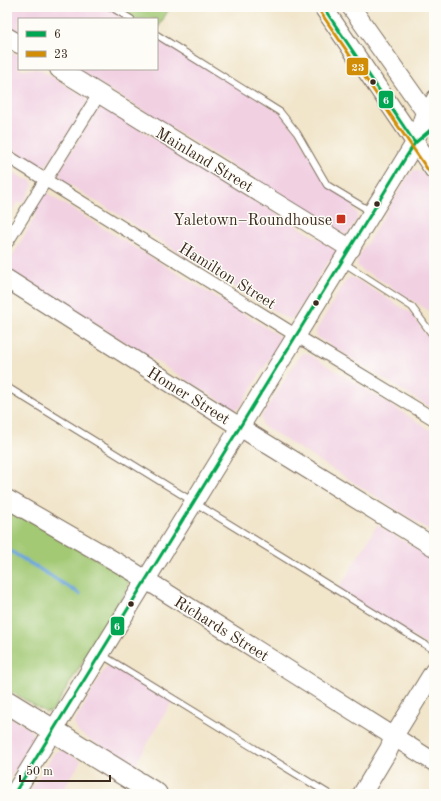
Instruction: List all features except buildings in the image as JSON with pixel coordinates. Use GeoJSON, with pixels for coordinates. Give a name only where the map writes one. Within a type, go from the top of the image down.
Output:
{"type":"FeatureCollection","features":[{"type":"Feature","properties":{"kind":"highway"},"geometry":{"type":"LineString","coordinates":[[7,702],[156,794]]}},
{"type":"Feature","properties":{"kind":"street"},"geometry":{"type":"LineString","coordinates":[[323,7],[434,170]]}},
{"type":"Feature","properties":{"kind":"street"},"geometry":{"type":"LineString","coordinates":[[351,7],[429,118]]}},
{"type":"Feature","properties":{"kind":"street"},"geometry":{"type":"LineString","coordinates":[[7,36],[18,43]]}},
{"type":"Feature","properties":{"kind":"street","name":"Mainland Street"},"geometry":{"type":"LineString","coordinates":[[61,70],[347,256]]}},
{"type":"Feature","properties":{"kind":"street"},"geometry":{"type":"LineString","coordinates":[[7,242],[99,94]]}},
{"type":"Feature","properties":{"kind":"street"},"geometry":{"type":"LineString","coordinates":[[14,794],[347,256],[372,212],[415,143],[429,118],[434,96]]}},
{"type":"Feature","properties":{"kind":"street"},"geometry":{"type":"LineString","coordinates":[[415,143],[434,127]]}},
{"type":"Feature","properties":{"kind":"street","name":"Hamilton Street"},"geometry":{"type":"LineString","coordinates":[[7,156],[434,419]]}},
{"type":"Feature","properties":{"kind":"street","name":"Homer Street"},"geometry":{"type":"LineString","coordinates":[[7,279],[240,427],[434,547]]}},
{"type":"Feature","properties":{"kind":"street","name":"Richards Street"},"geometry":{"type":"LineString","coordinates":[[7,499],[146,580],[434,762]]}},
{"type":"Feature","properties":{"kind":"street"},"geometry":{"type":"LineString","coordinates":[[362,794],[387,754],[394,736],[434,671]]}},
{"type":"Feature","properties":{"kind":"lane"},"geometry":{"type":"LineString","coordinates":[[111,7],[128,18]]}},
{"type":"Feature","properties":{"kind":"lane"},"geometry":{"type":"LineString","coordinates":[[158,37],[280,112],[297,133],[327,184],[372,212]]}},
{"type":"Feature","properties":{"kind":"lane","name":"Mainland Street"},"geometry":{"type":"LineString","coordinates":[[347,256],[412,307],[434,337]]}},
{"type":"Feature","properties":{"kind":"lane"},"geometry":{"type":"LineString","coordinates":[[7,386],[434,650]]}},
{"type":"Feature","properties":{"kind":"lane"},"geometry":{"type":"LineString","coordinates":[[101,654],[329,794]]}},
{"type":"Feature","properties":{"kind":"shaded area"},"geometry":{"type":"Polygon","coordinates":[[[7,7],[111,7],[129,18],[18,18],[18,33],[7,27],[7,7]]]}},
{"type":"Feature","properties":{"kind":"shaded area"},"geometry":{"type":"Polygon","coordinates":[[[158,36],[280,112],[297,133],[327,185],[356,202],[353,208],[357,213],[357,219],[347,236],[78,70],[158,70],[158,36]]]}},
{"type":"Feature","properties":{"kind":"shaded area"},"geometry":{"type":"Polygon","coordinates":[[[7,49],[18,55],[18,70],[41,70],[78,93],[86,95],[87,104],[47,165],[38,165],[7,146],[7,49]]]}},
{"type":"Feature","properties":{"kind":"shaded area"},"geometry":{"type":"Polygon","coordinates":[[[101,105],[105,105],[105,108],[338,251],[325,266],[294,317],[291,319],[286,318],[62,180],[59,173],[60,169],[101,105]]]}},
{"type":"Feature","properties":{"kind":"shaded area"},"geometry":{"type":"Polygon","coordinates":[[[7,168],[25,179],[31,180],[33,185],[24,202],[17,203],[7,219],[7,168]]]}},
{"type":"Feature","properties":{"kind":"shaded area"},"geometry":{"type":"Polygon","coordinates":[[[415,170],[425,174],[434,187],[434,314],[369,273],[364,272],[357,265],[358,258],[409,175],[415,170]]]}},
{"type":"Feature","properties":{"kind":"shaded area"},"geometry":{"type":"Polygon","coordinates":[[[45,192],[49,193],[49,195],[278,335],[281,340],[279,344],[239,408],[234,409],[10,271],[8,264],[36,215],[35,208],[45,192]]]}},
{"type":"Feature","properties":{"kind":"shaded area"},"geometry":{"type":"Polygon","coordinates":[[[350,277],[411,313],[434,346],[434,410],[317,337],[316,331],[346,280],[350,277]]]}},
{"type":"Feature","properties":{"kind":"shaded area"},"geometry":{"type":"Polygon","coordinates":[[[307,353],[434,432],[434,533],[262,425],[262,416],[299,357],[302,354],[307,353]]]}},
{"type":"Feature","properties":{"kind":"shaded area"},"geometry":{"type":"Polygon","coordinates":[[[377,525],[434,559],[434,650],[338,590],[377,525]]]}},
{"type":"Feature","properties":{"kind":"shaded area"},"geometry":{"type":"Polygon","coordinates":[[[117,664],[174,698],[134,767],[78,732],[74,723],[106,667],[110,666],[115,668],[117,664]]]}},
{"type":"Feature","properties":{"kind":"shaded area"},"geometry":{"type":"Polygon","coordinates":[[[7,715],[30,729],[33,737],[32,742],[7,783],[7,715]]]}},
{"type":"Feature","properties":{"kind":"shaded area"},"geometry":{"type":"Polygon","coordinates":[[[63,750],[81,761],[61,794],[28,794],[55,752],[63,750]]]}},
{"type":"Feature","properties":{"kind":"green space"},"geometry":{"type":"Polygon","coordinates":[[[134,7],[170,7],[158,28],[158,18],[128,17],[134,7]]]}},
{"type":"Feature","properties":{"kind":"green space"},"geometry":{"type":"Polygon","coordinates":[[[7,506],[125,576],[129,583],[127,589],[54,709],[50,712],[45,712],[7,689],[7,506]]]}},
{"type":"Feature","properties":{"kind":"waterway"},"geometry":{"type":"LineString","coordinates":[[7,549],[80,594]]}},
{"type":"Feature","properties":{"kind":"transit line","name":"6"},"geometry":{"type":"LineString","coordinates":[[323,7],[415,143]]}},
{"type":"Feature","properties":{"kind":"transit line","name":"23"},"geometry":{"type":"LineString","coordinates":[[319,10],[430,173]]}},
{"type":"Feature","properties":{"kind":"transit line","name":"6"},"geometry":{"type":"LineString","coordinates":[[14,794],[406,157],[415,143],[434,127]]}},
{"type":"Feature","properties":{"kind":"place","name":"Yaletown–Roundhouse"},"geometry":{"type":"Point","coordinates":[341,219]}}]}
